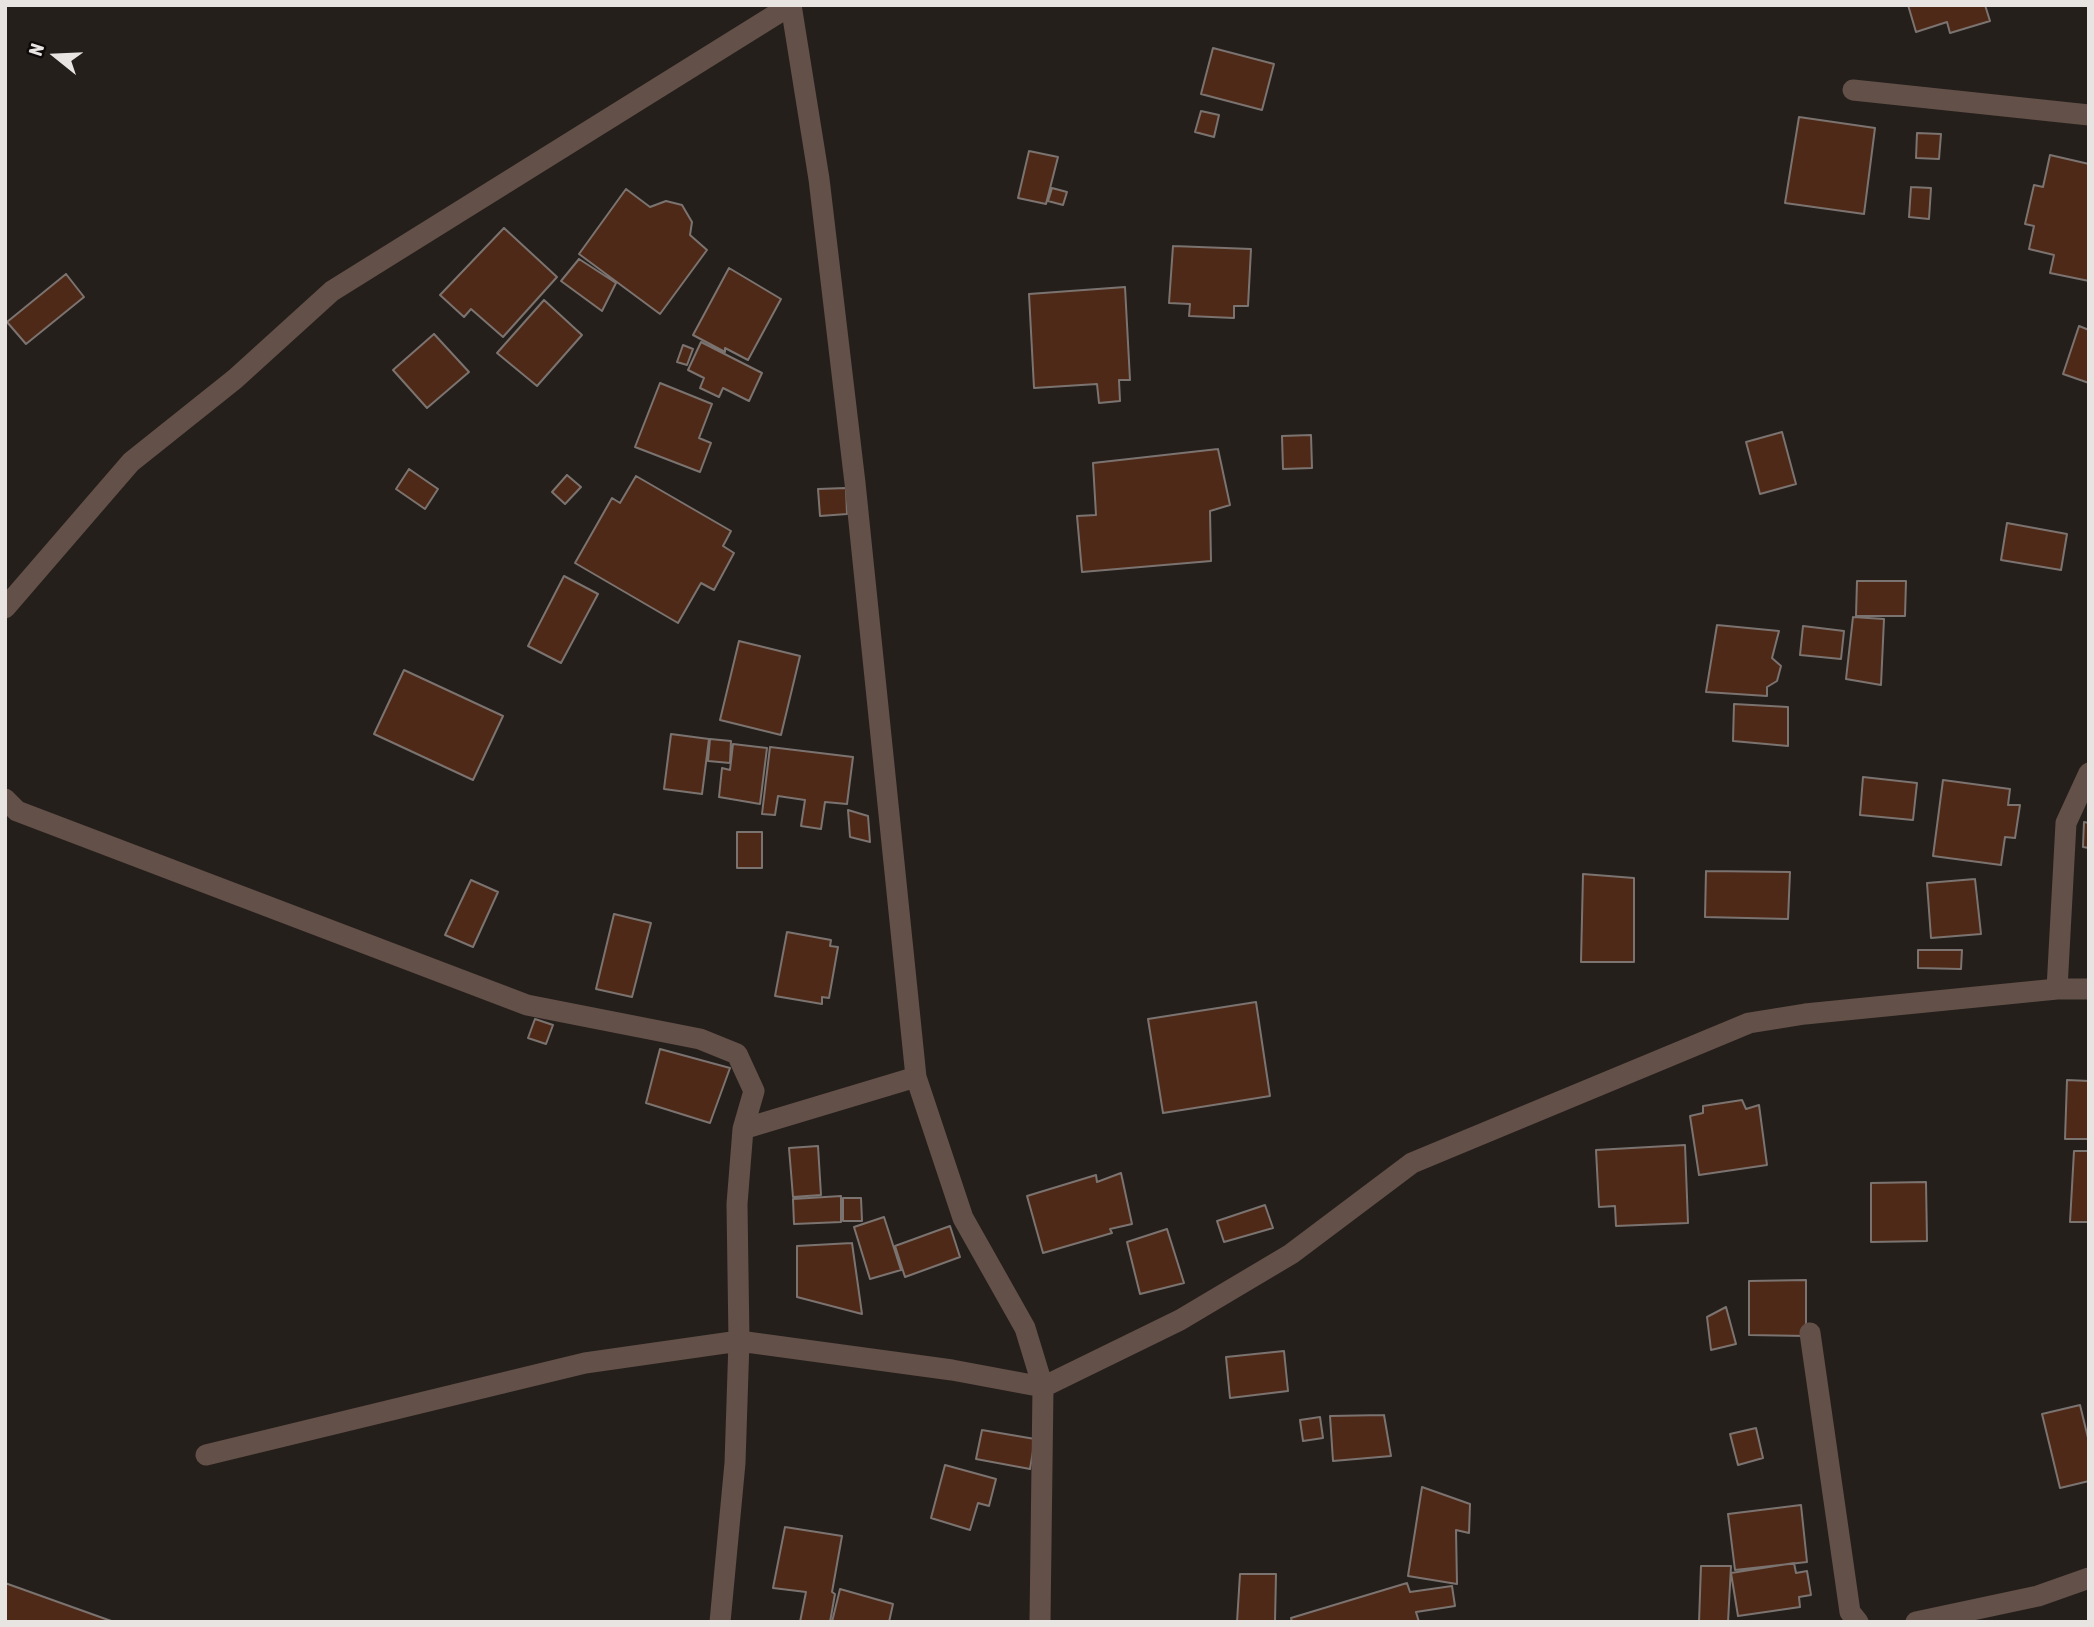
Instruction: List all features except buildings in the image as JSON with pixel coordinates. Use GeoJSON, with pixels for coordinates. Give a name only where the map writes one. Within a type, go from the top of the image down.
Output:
{"type":"FeatureCollection","features":[{"type":"Feature","properties":{"kind":"street"},"geometry":{"type":"LineString","coordinates":[[5,608],[131,462],[235,379],[332,291],[791,5],[819,179],[854,469],[916,1077],[964,1218],[1025,1328],[1043,1387],[1040,1622]]}},
{"type":"Feature","properties":{"kind":"street"},"geometry":{"type":"LineString","coordinates":[[1853,90],[2089,115]]}},
{"type":"Feature","properties":{"kind":"street"},"geometry":{"type":"LineString","coordinates":[[2057,989],[2066,823],[2089,773]]}},
{"type":"Feature","properties":{"kind":"street"},"geometry":{"type":"LineString","coordinates":[[5,799],[17,811],[527,1005],[700,1039],[737,1054],[754,1091],[743,1129],[737,1204],[739,1340],[735,1463],[720,1622]]}},
{"type":"Feature","properties":{"kind":"street"},"geometry":{"type":"LineString","coordinates":[[206,1455],[585,1363],[739,1340],[952,1370],[1043,1387],[1180,1320],[1290,1254],[1412,1163],[1749,1023],[1805,1014],[2057,989],[2089,989]]}},
{"type":"Feature","properties":{"kind":"street"},"geometry":{"type":"LineString","coordinates":[[743,1129],[916,1077]]}},
{"type":"Feature","properties":{"kind":"street"},"geometry":{"type":"LineString","coordinates":[[1810,1333],[1850,1612],[1858,1622]]}},
{"type":"Feature","properties":{"kind":"street"},"geometry":{"type":"LineString","coordinates":[[1916,1622],[2038,1596],[2089,1578]]}}]}
